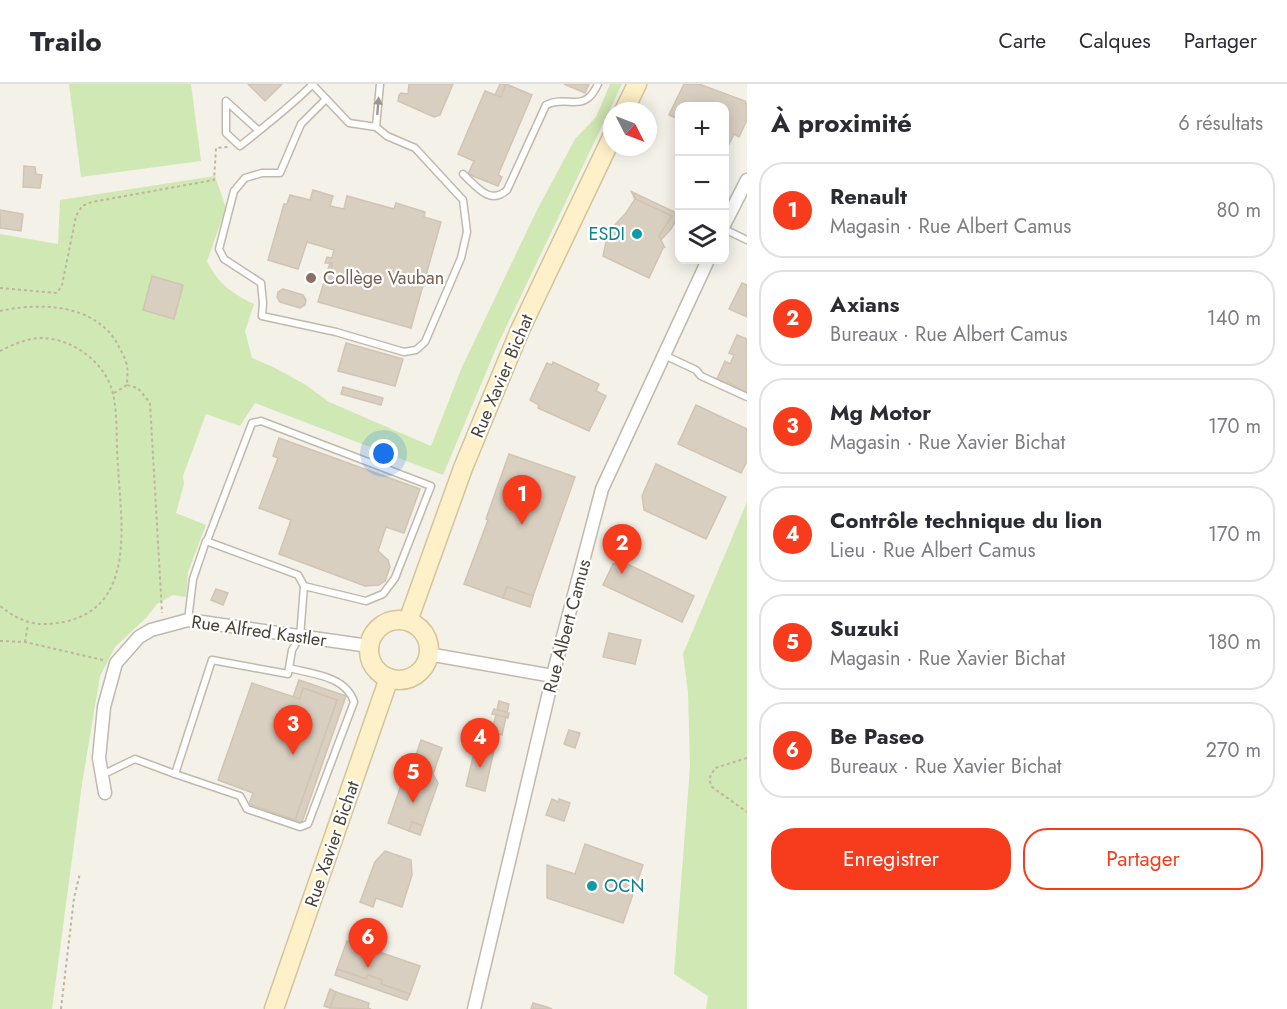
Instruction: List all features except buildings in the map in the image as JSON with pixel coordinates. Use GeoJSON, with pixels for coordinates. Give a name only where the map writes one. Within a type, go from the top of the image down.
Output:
{"type":"FeatureCollection","features":[{"type":"Feature","properties":{"kind":"main road"},"geometry":{"type":"LineString","coordinates":[[628,102],[637,84]]}},
{"type":"Feature","properties":{"kind":"main road","name":"Rue Xavier Bichat"},"geometry":{"type":"LineString","coordinates":[[408,621],[463,468],[516,341],[603,156]]}},
{"type":"Feature","properties":{"kind":"main road"},"geometry":{"type":"LineString","coordinates":[[408,621],[422,630],[426,638],[428,654],[425,664],[410,678],[400,680],[389,678],[374,666],[369,646],[372,636],[387,622],[408,621]]}},
{"type":"Feature","properties":{"kind":"main road","name":"Rue Xavier Bichat"},"geometry":{"type":"LineString","coordinates":[[274,1009],[389,678]]}},
{"type":"Feature","properties":{"kind":"street"},"geometry":{"type":"LineString","coordinates":[[729,215],[747,180]]}},
{"type":"Feature","properties":{"kind":"street","name":"Rue Albert Camus"},"geometry":{"type":"LineString","coordinates":[[474,1009],[553,676],[602,489],[706,264]]}},
{"type":"Feature","properties":{"kind":"street","name":"Rue Alfred Kastler"},"geometry":{"type":"LineString","coordinates":[[105,793],[99,758],[104,707],[116,663],[139,637],[163,625],[188,620],[369,646]]}},
{"type":"Feature","properties":{"kind":"street"},"geometry":{"type":"LineString","coordinates":[[428,654],[553,676]]}},
{"type":"Feature","properties":{"kind":"lane"},"geometry":{"type":"LineString","coordinates":[[259,131],[226,101],[226,133],[240,146],[259,131],[313,84],[350,123],[376,127],[387,136],[415,148],[463,200],[467,232],[461,258],[425,342],[416,350],[404,352],[336,332],[262,316],[261,283],[224,259],[219,249],[234,192],[245,178],[262,173],[280,172],[301,124],[326,99]]}},
{"type":"Feature","properties":{"kind":"lane"},"geometry":{"type":"LineString","coordinates":[[376,127],[380,84]]}},
{"type":"Feature","properties":{"kind":"lane"},"geometry":{"type":"LineString","coordinates":[[463,174],[486,195],[492,197],[503,194],[507,190],[546,105],[554,101],[587,100],[592,96],[597,84]]}},
{"type":"Feature","properties":{"kind":"lane"},"geometry":{"type":"LineString","coordinates":[[729,231],[747,240]]}},
{"type":"Feature","properties":{"kind":"lane"},"geometry":{"type":"LineString","coordinates":[[664,355],[747,397]]}},
{"type":"Feature","properties":{"kind":"lane"},"geometry":{"type":"LineString","coordinates":[[188,620],[193,579],[252,423],[261,421],[431,486],[395,578],[383,594],[366,601],[304,586]]}},
{"type":"Feature","properties":{"kind":"lane"},"geometry":{"type":"LineString","coordinates":[[175,774],[212,660],[288,674],[292,650],[300,637],[304,586],[298,575],[207,541]]}},
{"type":"Feature","properties":{"kind":"lane"},"geometry":{"type":"LineString","coordinates":[[102,775],[135,759],[240,796],[247,809],[300,827],[308,824],[354,702],[350,691],[340,682],[289,668]]}},
{"type":"Feature","properties":{"kind":"path"},"geometry":{"type":"LineString","coordinates":[[0,288],[53,294],[57,292],[62,285],[76,216],[82,206],[92,202],[214,180],[216,148],[240,146]]}},
{"type":"Feature","properties":{"kind":"path"},"geometry":{"type":"LineString","coordinates":[[0,311],[34,306],[74,310],[99,323],[111,332],[120,350],[127,366],[127,385]]}},
{"type":"Feature","properties":{"kind":"path"},"geometry":{"type":"LineString","coordinates":[[0,351],[22,341],[39,338],[61,341],[77,347],[102,369],[113,394],[122,536],[122,550],[117,573],[109,591],[91,611],[68,621],[28,624],[0,606]]}},
{"type":"Feature","properties":{"kind":"path"},"geometry":{"type":"LineString","coordinates":[[113,394],[127,385],[138,388],[150,404],[163,625]]}},
{"type":"Feature","properties":{"kind":"path"},"geometry":{"type":"LineString","coordinates":[[25,642],[28,624]]}},
{"type":"Feature","properties":{"kind":"path"},"geometry":{"type":"LineString","coordinates":[[0,642],[25,642],[116,663]]}},
{"type":"Feature","properties":{"kind":"path"},"geometry":{"type":"LineString","coordinates":[[747,758],[715,768],[709,779],[712,787],[747,812]]}},
{"type":"Feature","properties":{"kind":"path"},"geometry":{"type":"LineString","coordinates":[[62,1009],[74,898],[80,873]]}},
{"type":"Feature","properties":{"kind":"green space"},"geometry":{"type":"Polygon","coordinates":[[[69,84],[191,84],[201,161],[81,177],[69,84]]]}},
{"type":"Feature","properties":{"kind":"green space"},"geometry":{"type":"Polygon","coordinates":[[[610,84],[622,84],[613,102],[603,102],[603,124],[498,344],[443,475],[255,403],[240,426],[206,414],[183,476],[184,484],[176,513],[206,525],[188,572],[186,597],[173,595],[157,604],[146,618],[115,647],[100,676],[82,784],[52,1009],[0,1009],[0,234],[58,244],[60,200],[215,176],[226,208],[207,261],[226,287],[254,304],[245,331],[252,358],[306,385],[329,402],[431,446],[462,367],[536,212],[575,139],[596,117],[610,84]]]}},
{"type":"Feature","properties":{"kind":"green space"},"geometry":{"type":"Polygon","coordinates":[[[747,502],[747,1009],[706,1009],[708,996],[674,974],[690,767],[688,692],[683,654],[747,502]]]}},
{"type":"Feature","properties":{"kind":"place","name":"ESDI"},"geometry":{"type":"Point","coordinates":[637,234]}},
{"type":"Feature","properties":{"kind":"place","name":"Collège Vauban"},"geometry":{"type":"Point","coordinates":[311,278]}},
{"type":"Feature","properties":{"kind":"place","name":"Renault"},"geometry":{"type":"Point","coordinates":[522,525]}},
{"type":"Feature","properties":{"kind":"place","name":"Axians"},"geometry":{"type":"Point","coordinates":[622,574]}},
{"type":"Feature","properties":{"kind":"place","name":"Mg Motor"},"geometry":{"type":"Point","coordinates":[293,755]}},
{"type":"Feature","properties":{"kind":"place","name":"Contrôle technique du lion"},"geometry":{"type":"Point","coordinates":[480,768]}},
{"type":"Feature","properties":{"kind":"place","name":"Suzuki"},"geometry":{"type":"Point","coordinates":[413,803]}},
{"type":"Feature","properties":{"kind":"place","name":"OCN"},"geometry":{"type":"Point","coordinates":[592,886]}},
{"type":"Feature","properties":{"kind":"place","name":"Be Paseo"},"geometry":{"type":"Point","coordinates":[368,968]}}]}
